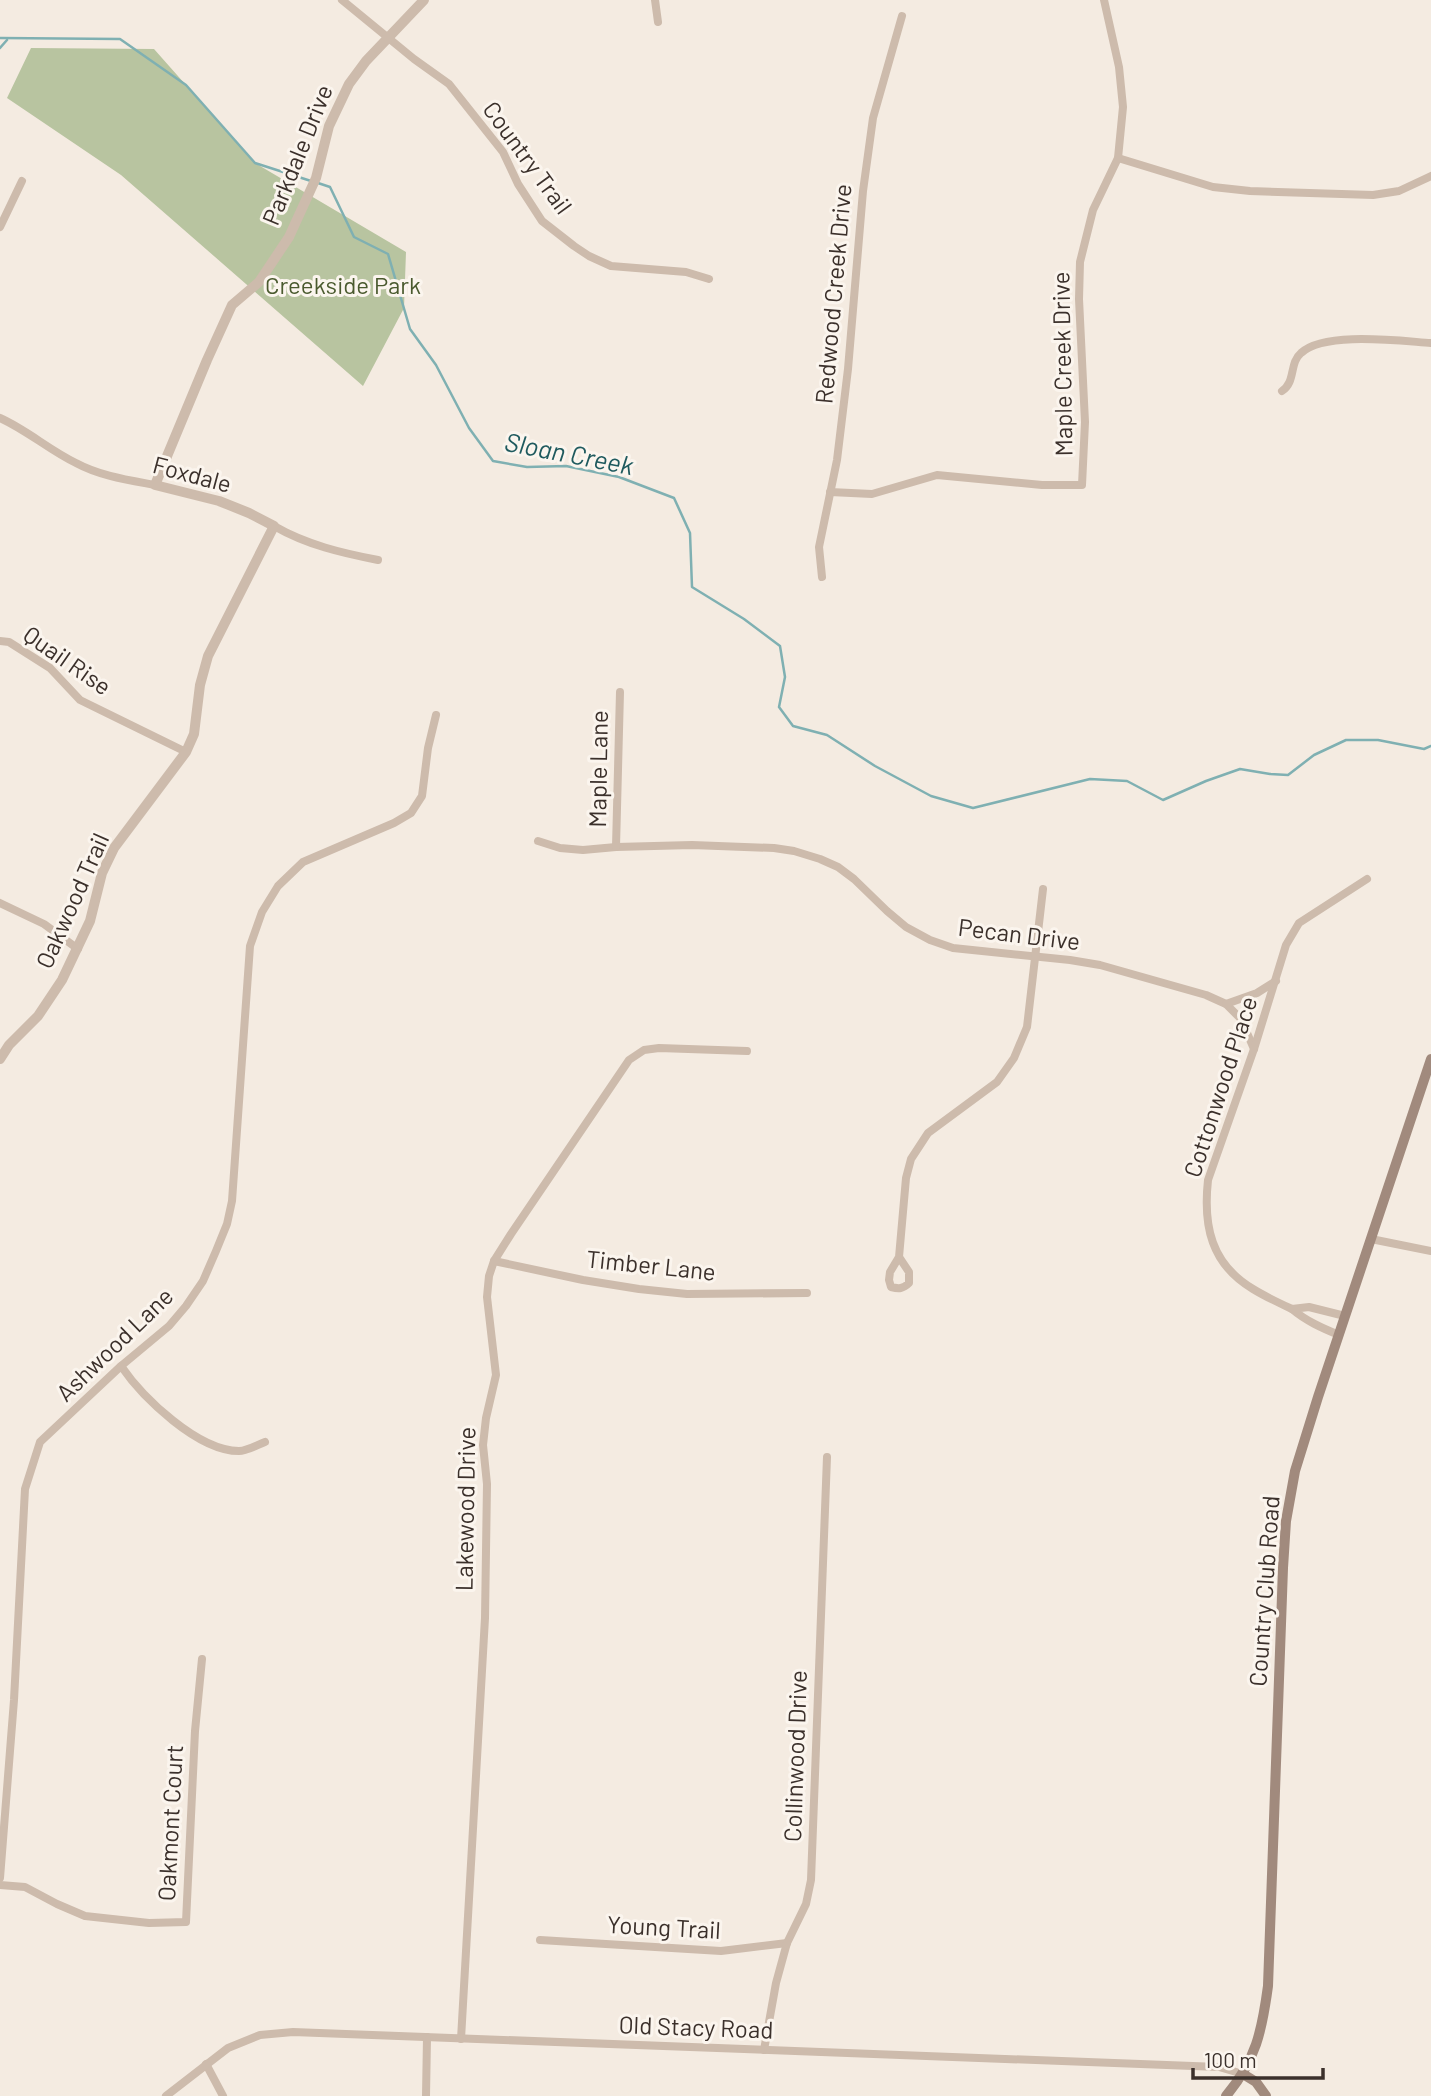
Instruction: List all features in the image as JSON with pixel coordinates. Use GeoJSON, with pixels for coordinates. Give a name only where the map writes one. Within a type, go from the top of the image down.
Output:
{"type":"FeatureCollection","features":[{"type":"Feature","properties":{"kind":"main road","name":"Country Club Road"},"geometry":{"type":"LineString","coordinates":[[1226,2096],[1243,2074],[1257,2044],[1263,2026],[1268,1986],[1286,1521],[1296,1471],[1315,1406],[1431,1059]]}},
{"type":"Feature","properties":{"kind":"main road"},"geometry":{"type":"LineString","coordinates":[[1243,2074],[1256,2082],[1266,2096]]}},
{"type":"Feature","properties":{"kind":"street","name":"Country Trail"},"geometry":{"type":"LineString","coordinates":[[342,0],[449,84],[503,152],[518,184],[542,220],[574,246],[611,266],[686,272],[709,279]]}},
{"type":"Feature","properties":{"kind":"street","name":"Parkdale Drive"},"geometry":{"type":"LineString","coordinates":[[155,485],[232,305],[259,282],[289,237],[316,178],[329,126],[349,84],[366,61],[424,0]]}},
{"type":"Feature","properties":{"kind":"street"},"geometry":{"type":"LineString","coordinates":[[655,0],[658,22]]}},
{"type":"Feature","properties":{"kind":"street","name":"Maple Creek Drive"},"geometry":{"type":"LineString","coordinates":[[830,492],[872,494],[937,475],[1042,485],[1083,485],[1085,422],[1079,299],[1080,262],[1093,210],[1118,158],[1123,107],[1119,67],[1104,0]]}},
{"type":"Feature","properties":{"kind":"street","name":"Redwood Creek Drive"},"geometry":{"type":"LineString","coordinates":[[822,577],[819,547],[837,460],[848,369],[863,191],[873,118],[902,16]]}},
{"type":"Feature","properties":{"kind":"street"},"geometry":{"type":"LineString","coordinates":[[1118,158],[1213,187],[1250,191],[1373,195],[1399,191],[1431,176]]}},
{"type":"Feature","properties":{"kind":"street"},"geometry":{"type":"LineString","coordinates":[[0,227],[22,181]]}},
{"type":"Feature","properties":{"kind":"street"},"geometry":{"type":"LineString","coordinates":[[1282,391],[1289,387],[1292,380],[1297,356],[1314,345],[1360,339],[1431,343]]}},
{"type":"Feature","properties":{"kind":"street","name":"Foxdale"},"geometry":{"type":"LineString","coordinates":[[0,418],[77,464],[116,478],[219,502],[249,513],[297,539],[378,560]]}},
{"type":"Feature","properties":{"kind":"street","name":"Oakwood Trail"},"geometry":{"type":"LineString","coordinates":[[0,1059],[49,1001],[90,921],[102,873],[114,848],[186,752],[194,734],[200,685],[208,656],[274,526]]}},
{"type":"Feature","properties":{"kind":"street","name":"Quail Rise"},"geometry":{"type":"LineString","coordinates":[[0,640],[9,642],[50,668],[80,700],[186,752]]}},
{"type":"Feature","properties":{"kind":"street","name":"Maple Lane"},"geometry":{"type":"LineString","coordinates":[[617,847],[620,692]]}},
{"type":"Feature","properties":{"kind":"street","name":"Ashwood Lane"},"geometry":{"type":"LineString","coordinates":[[0,1878],[13,1713],[25,1489],[40,1442],[121,1366],[169,1326],[203,1281],[227,1224],[232,1201],[250,946],[261,912],[278,886],[303,862],[411,813],[422,796],[428,748],[436,715]]}},
{"type":"Feature","properties":{"kind":"street","name":"Pecan Drive"},"geometry":{"type":"LineString","coordinates":[[538,841],[560,848],[583,850],[692,845],[794,850],[838,867],[854,878],[906,927],[930,940],[953,948],[1100,965],[1206,995],[1226,1004]]}},
{"type":"Feature","properties":{"kind":"street","name":"Cottonwood Place"},"geometry":{"type":"LineString","coordinates":[[1339,1335],[1252,1289],[1232,1273],[1214,1248],[1207,1225],[1206,1203],[1208,1180],[1254,1049],[1286,945],[1299,923],[1367,879]]}},
{"type":"Feature","properties":{"kind":"street"},"geometry":{"type":"LineString","coordinates":[[899,1256],[906,1178],[911,1159],[928,1133],[997,1082],[1014,1058],[1027,1027],[1043,889]]}},
{"type":"Feature","properties":{"kind":"street"},"geometry":{"type":"LineString","coordinates":[[0,902],[44,924],[78,948]]}},
{"type":"Feature","properties":{"kind":"street"},"geometry":{"type":"LineString","coordinates":[[1254,1049],[1241,1019],[1226,1004],[1256,993],[1276,981]]}},
{"type":"Feature","properties":{"kind":"street","name":"Lakewood Drive"},"geometry":{"type":"LineString","coordinates":[[461,2039],[485,1618],[487,1484],[483,1445],[496,1375],[487,1297],[489,1276],[494,1261],[629,1060],[644,1050],[659,1048],[747,1051]]}},
{"type":"Feature","properties":{"kind":"street"},"geometry":{"type":"LineString","coordinates":[[1371,1240],[1431,1251]]}},
{"type":"Feature","properties":{"kind":"street","name":"Timber Lane"},"geometry":{"type":"LineString","coordinates":[[494,1261],[594,1282],[687,1294],[807,1293]]}},
{"type":"Feature","properties":{"kind":"street","name":"Cottonwood Place"},"geometry":{"type":"LineString","coordinates":[[1292,1309],[1309,1307],[1345,1316]]}},
{"type":"Feature","properties":{"kind":"street"},"geometry":{"type":"LineString","coordinates":[[121,1366],[142,1392],[176,1422],[207,1444],[240,1452],[265,1442]]}},
{"type":"Feature","properties":{"kind":"street","name":"Collinwood Drive"},"geometry":{"type":"LineString","coordinates":[[764,2050],[776,1983],[787,1943],[806,1903],[811,1880],[827,1457]]}},
{"type":"Feature","properties":{"kind":"street","name":"Oakmont Court"},"geometry":{"type":"LineString","coordinates":[[0,1885],[25,1887],[85,1916],[149,1923],[186,1922],[195,1731],[202,1659]]}},
{"type":"Feature","properties":{"kind":"street","name":"Young Trail"},"geometry":{"type":"LineString","coordinates":[[540,1940],[721,1951],[787,1943]]}},
{"type":"Feature","properties":{"kind":"street","name":"Old Stacy Road"},"geometry":{"type":"LineString","coordinates":[[166,2096],[228,2048],[260,2035],[293,2032],[1219,2067],[1243,2074]]}},
{"type":"Feature","properties":{"kind":"street"},"geometry":{"type":"LineString","coordinates":[[426,2096],[427,2037]]}},
{"type":"Feature","properties":{"kind":"street"},"geometry":{"type":"LineString","coordinates":[[206,2064],[223,2096]]}},
{"type":"Feature","properties":{"kind":"green space","name":"Creekside Park"},"geometry":{"type":"Polygon","coordinates":[[[31,48],[154,49],[255,163],[406,252],[404,308],[363,386],[121,175],[7,98],[31,48]]]}},
{"type":"Feature","properties":{"kind":"waterway","name":"Sloan Creek"},"geometry":{"type":"LineString","coordinates":[[0,38],[120,39],[186,85],[255,163],[311,181]]}},
{"type":"Feature","properties":{"kind":"waterway"},"geometry":{"type":"LineString","coordinates":[[0,48],[7,40]]}},
{"type":"Feature","properties":{"kind":"waterway","name":"Sloan Creek"},"geometry":{"type":"LineString","coordinates":[[318,183],[330,187],[354,237],[388,254],[410,329],[436,365],[469,428],[493,461],[527,467],[566,466],[619,477],[674,498],[690,533],[692,587],[744,619],[780,646],[785,677],[779,707],[793,726],[827,735],[875,766],[931,796],[973,808],[1090,779],[1127,781],[1163,800],[1240,769],[1288,775],[1314,755],[1346,740],[1378,740],[1424,749],[1431,746]]}}]}
